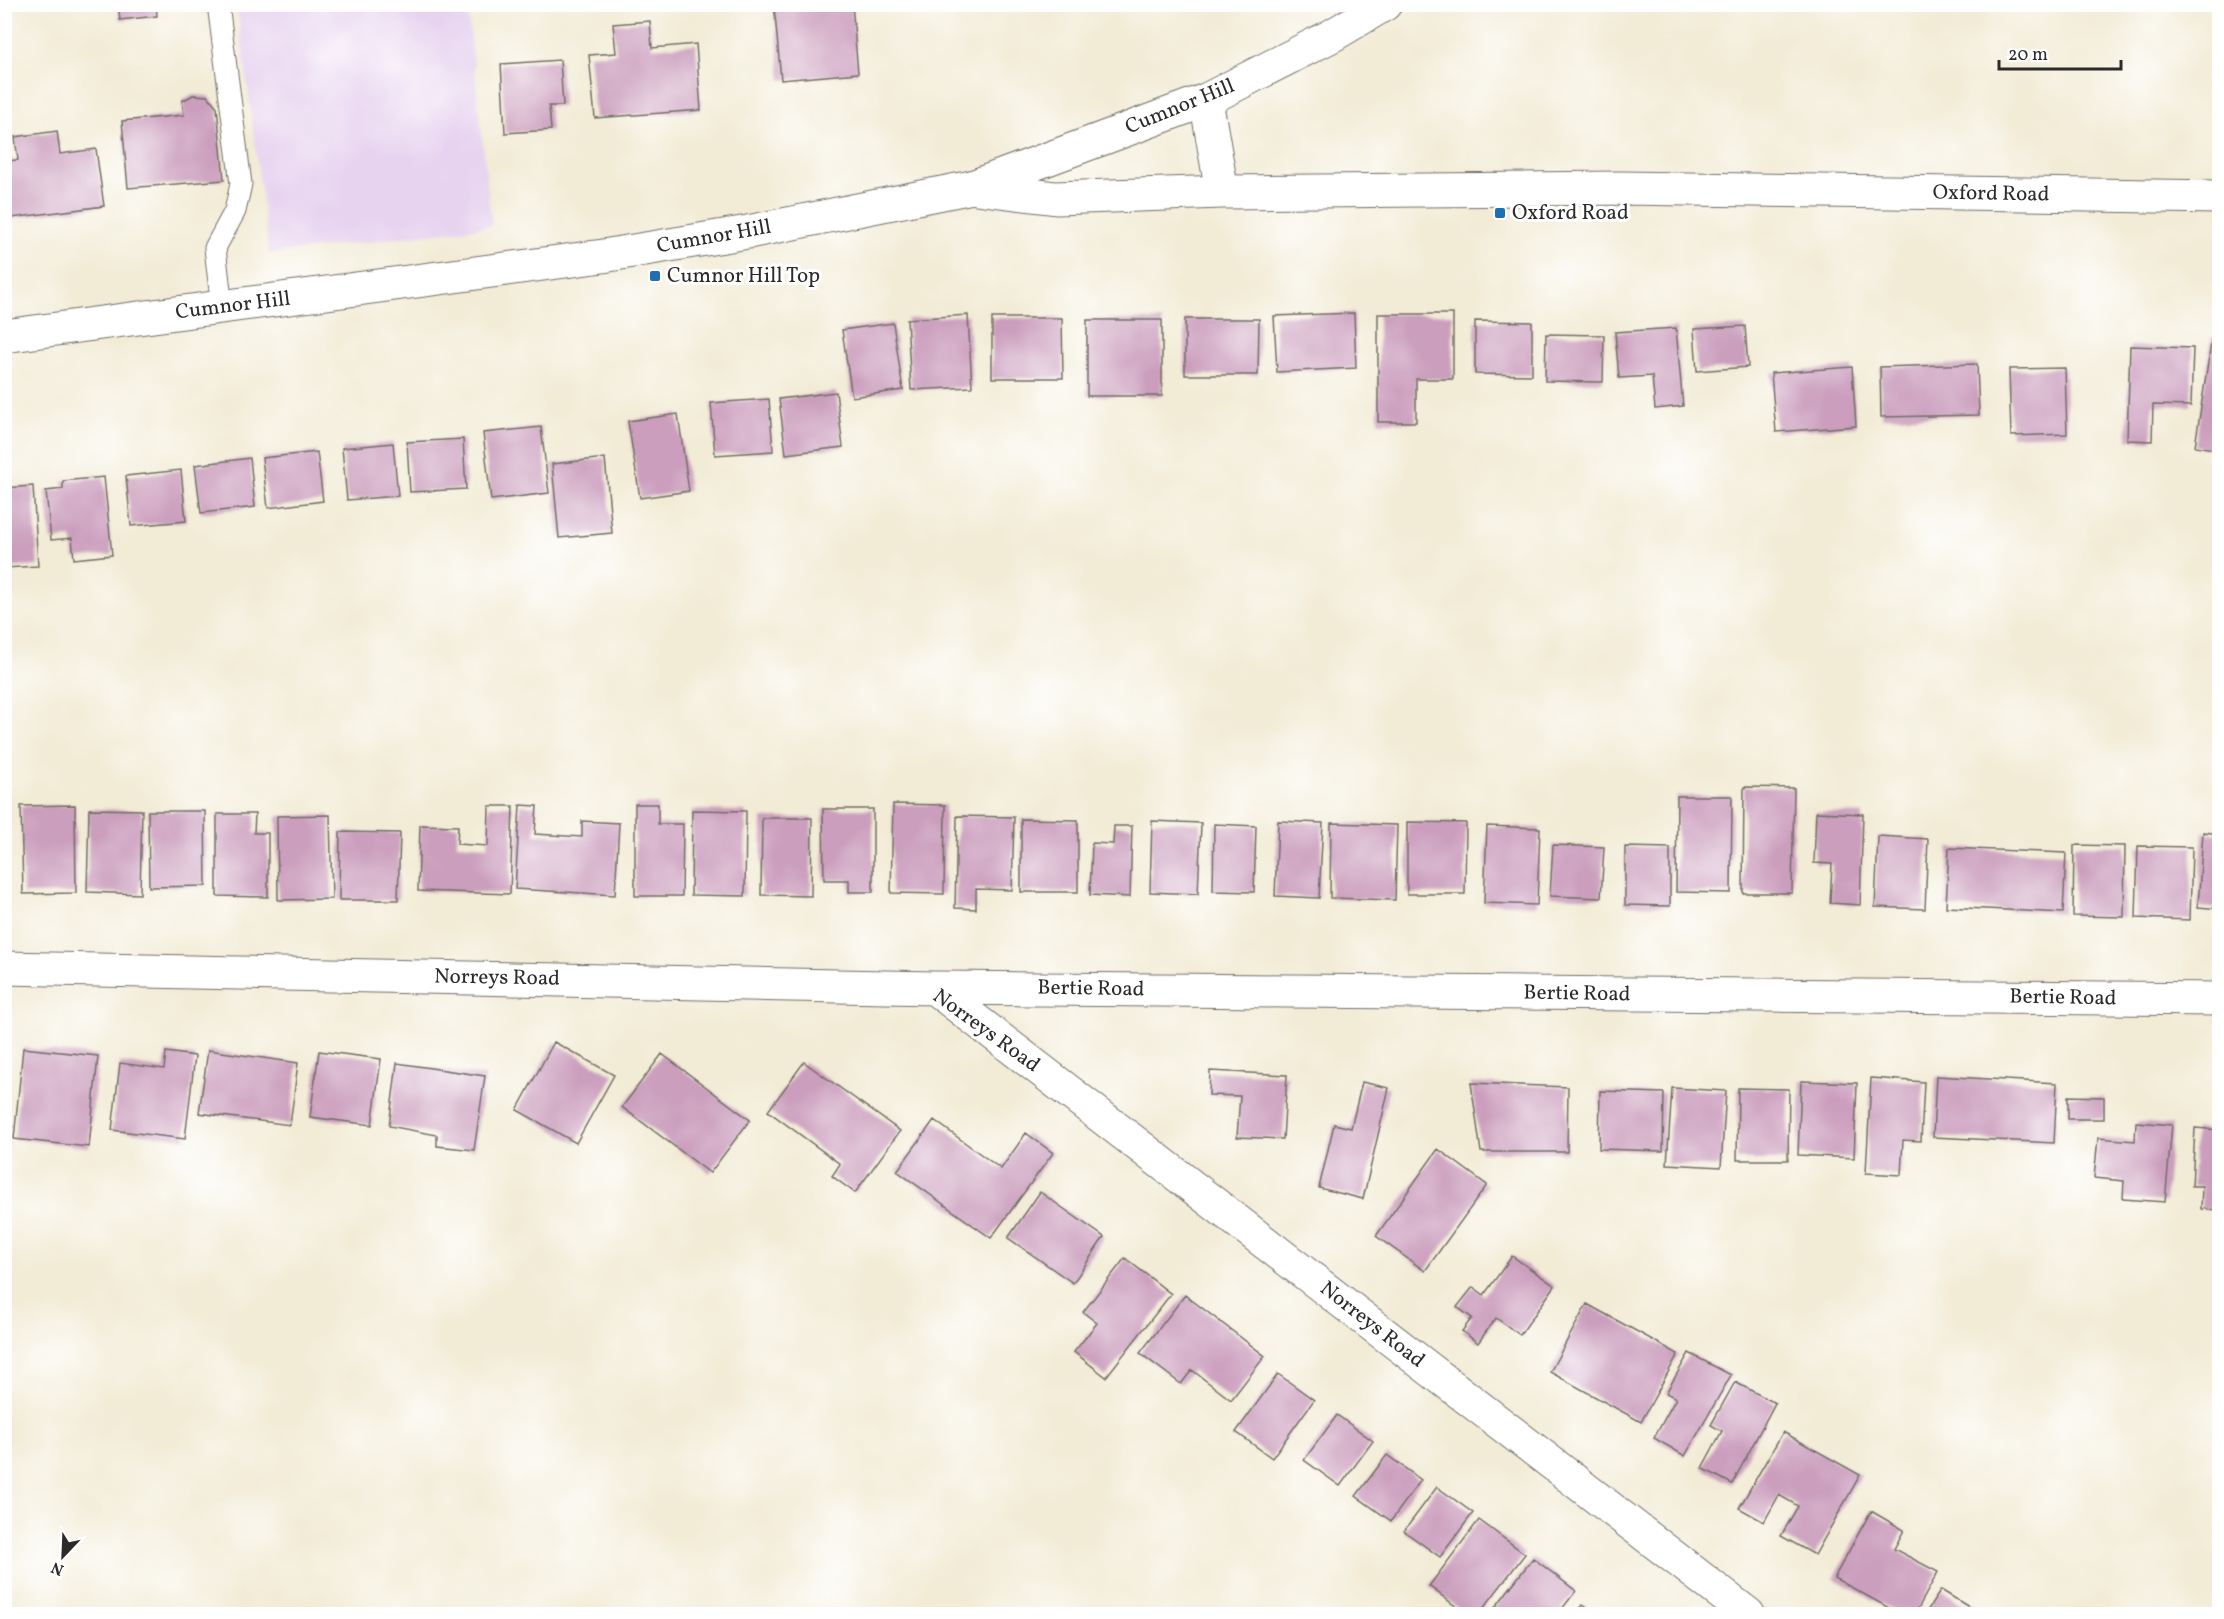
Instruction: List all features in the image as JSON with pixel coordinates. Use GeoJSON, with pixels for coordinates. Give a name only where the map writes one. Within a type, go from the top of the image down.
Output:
{"type":"FeatureCollection","features":[{"type":"Feature","properties":{"kind":"street","name":"Cumnor Hill"},"geometry":{"type":"LineString","coordinates":[[4,336],[603,256],[748,232],[972,187],[1206,100],[1333,35],[1385,4]]}},
{"type":"Feature","properties":{"kind":"street"},"geometry":{"type":"LineString","coordinates":[[1206,100],[1222,192]]}},
{"type":"Feature","properties":{"kind":"street","name":"Oxford Road"},"geometry":{"type":"LineString","coordinates":[[972,187],[1056,198],[1222,192],[1622,188],[2220,197]]}},
{"type":"Feature","properties":{"kind":"street","name":"Norreys Road"},"geometry":{"type":"LineString","coordinates":[[4,968],[934,988],[1748,1614]]}},
{"type":"Feature","properties":{"kind":"street","name":"Bertie Road"},"geometry":{"type":"LineString","coordinates":[[934,988],[2220,999]]}},
{"type":"Feature","properties":{"kind":"lane"},"geometry":{"type":"LineString","coordinates":[[218,4],[241,184],[235,210],[215,248],[222,308]]}},
{"type":"Feature","properties":{"kind":"shaded area"},"geometry":{"type":"Polygon","coordinates":[[[237,5],[467,5],[492,226],[269,254],[237,5]]]}},
{"type":"Feature","properties":{"kind":"building"},"geometry":{"type":"Polygon","coordinates":[[[118,4],[156,4],[157,16],[120,20],[118,4]]]}},
{"type":"Feature","properties":{"kind":"building"},"geometry":{"type":"Polygon","coordinates":[[[774,4],[852,4],[858,73],[781,80],[774,4]]]}},
{"type":"Feature","properties":{"kind":"building"},"geometry":{"type":"Polygon","coordinates":[[[650,21],[652,48],[696,44],[701,110],[595,118],[589,55],[616,53],[613,24],[650,21]]]}},
{"type":"Feature","properties":{"kind":"building"},"geometry":{"type":"Polygon","coordinates":[[[560,60],[563,106],[549,106],[551,130],[505,133],[501,64],[560,60]]]}},
{"type":"Feature","properties":{"kind":"building"},"geometry":{"type":"Polygon","coordinates":[[[193,95],[208,96],[217,107],[224,180],[128,188],[122,121],[184,115],[182,101],[193,95]]]}},
{"type":"Feature","properties":{"kind":"building"},"geometry":{"type":"Polygon","coordinates":[[[57,131],[60,154],[96,149],[104,206],[4,219],[4,161],[18,160],[15,137],[57,131]]]}},
{"type":"Feature","properties":{"kind":"building"},"geometry":{"type":"Polygon","coordinates":[[[1354,313],[1356,368],[1277,372],[1274,316],[1354,313]]]}},
{"type":"Feature","properties":{"kind":"building"},"geometry":{"type":"Polygon","coordinates":[[[1378,314],[1453,314],[1453,379],[1416,379],[1416,422],[1378,422],[1378,314]]]}},
{"type":"Feature","properties":{"kind":"building"},"geometry":{"type":"Polygon","coordinates":[[[968,315],[972,387],[911,390],[907,319],[968,315]]]}},
{"type":"Feature","properties":{"kind":"building"},"geometry":{"type":"Polygon","coordinates":[[[992,318],[1062,318],[1063,378],[992,378],[992,318]]]}},
{"type":"Feature","properties":{"kind":"building"},"geometry":{"type":"Polygon","coordinates":[[[1185,319],[1259,319],[1258,375],[1185,375],[1185,319]]]}},
{"type":"Feature","properties":{"kind":"building"},"geometry":{"type":"Polygon","coordinates":[[[1087,320],[1162,320],[1162,396],[1087,396],[1087,320]]]}},
{"type":"Feature","properties":{"kind":"building"},"geometry":{"type":"Polygon","coordinates":[[[1475,321],[1532,322],[1532,375],[1475,374],[1475,321]]]}},
{"type":"Feature","properties":{"kind":"building"},"geometry":{"type":"Polygon","coordinates":[[[893,323],[903,390],[852,397],[842,330],[893,323]]]}},
{"type":"Feature","properties":{"kind":"building"},"geometry":{"type":"Polygon","coordinates":[[[1745,326],[1748,367],[1697,371],[1694,329],[1745,326]]]}},
{"type":"Feature","properties":{"kind":"building"},"geometry":{"type":"Polygon","coordinates":[[[1676,328],[1683,406],[1655,409],[1652,376],[1619,378],[1615,332],[1676,328]]]}},
{"type":"Feature","properties":{"kind":"building"},"geometry":{"type":"Polygon","coordinates":[[[1546,334],[1604,335],[1603,382],[1545,381],[1546,334]]]}},
{"type":"Feature","properties":{"kind":"building"},"geometry":{"type":"Polygon","coordinates":[[[2212,337],[2220,338],[2220,450],[2195,446],[2212,337]]]}},
{"type":"Feature","properties":{"kind":"building"},"geometry":{"type":"Polygon","coordinates":[[[2130,346],[2193,348],[2191,406],[2153,405],[2152,441],[2127,440],[2130,346]]]}},
{"type":"Feature","properties":{"kind":"building"},"geometry":{"type":"Polygon","coordinates":[[[1977,364],[1979,415],[1881,417],[1880,367],[1977,364]]]}},
{"type":"Feature","properties":{"kind":"building"},"geometry":{"type":"Polygon","coordinates":[[[1852,367],[1856,426],[1776,432],[1771,373],[1852,367]]]}},
{"type":"Feature","properties":{"kind":"building"},"geometry":{"type":"Polygon","coordinates":[[[2065,368],[2067,434],[2011,436],[2009,369],[2065,368]]]}},
{"type":"Feature","properties":{"kind":"building"},"geometry":{"type":"Polygon","coordinates":[[[836,392],[843,447],[786,454],[779,399],[836,392]]]}},
{"type":"Feature","properties":{"kind":"building"},"geometry":{"type":"Polygon","coordinates":[[[769,399],[773,451],[715,455],[711,403],[769,399]]]}},
{"type":"Feature","properties":{"kind":"building"},"geometry":{"type":"Polygon","coordinates":[[[678,414],[689,491],[640,498],[628,421],[678,414]]]}},
{"type":"Feature","properties":{"kind":"building"},"geometry":{"type":"Polygon","coordinates":[[[541,427],[549,493],[491,500],[483,433],[541,427]]]}},
{"type":"Feature","properties":{"kind":"building"},"geometry":{"type":"Polygon","coordinates":[[[463,439],[466,489],[410,492],[407,442],[463,439]]]}},
{"type":"Feature","properties":{"kind":"building"},"geometry":{"type":"Polygon","coordinates":[[[393,443],[398,496],[347,500],[342,448],[393,443]]]}},
{"type":"Feature","properties":{"kind":"building"},"geometry":{"type":"Polygon","coordinates":[[[317,452],[323,501],[268,508],[262,458],[317,452]]]}},
{"type":"Feature","properties":{"kind":"building"},"geometry":{"type":"Polygon","coordinates":[[[250,458],[255,507],[201,513],[195,465],[250,458]]]}},
{"type":"Feature","properties":{"kind":"building"},"geometry":{"type":"Polygon","coordinates":[[[605,458],[612,533],[559,538],[552,464],[605,458]]]}},
{"type":"Feature","properties":{"kind":"building"},"geometry":{"type":"Polygon","coordinates":[[[181,470],[186,521],[131,526],[126,476],[181,470]]]}},
{"type":"Feature","properties":{"kind":"building"},"geometry":{"type":"Polygon","coordinates":[[[104,477],[112,555],[74,559],[72,538],[51,540],[46,491],[63,489],[63,481],[104,477]]]}},
{"type":"Feature","properties":{"kind":"building"},"geometry":{"type":"Polygon","coordinates":[[[33,486],[38,566],[4,568],[4,488],[33,486]]]}},
{"type":"Feature","properties":{"kind":"building"},"geometry":{"type":"Polygon","coordinates":[[[1744,787],[1794,788],[1792,893],[1743,893],[1744,787]]]}},
{"type":"Feature","properties":{"kind":"building"},"geometry":{"type":"Polygon","coordinates":[[[1677,796],[1732,796],[1731,893],[1676,892],[1677,796]]]}},
{"type":"Feature","properties":{"kind":"building"},"geometry":{"type":"Polygon","coordinates":[[[635,804],[658,804],[658,824],[683,824],[682,896],[635,896],[635,804]]]}},
{"type":"Feature","properties":{"kind":"building"},"geometry":{"type":"Polygon","coordinates":[[[893,804],[945,805],[944,894],[891,893],[893,804]]]}},
{"type":"Feature","properties":{"kind":"building"},"geometry":{"type":"Polygon","coordinates":[[[75,805],[76,893],[23,894],[21,806],[75,805]]]}},
{"type":"Feature","properties":{"kind":"building"},"geometry":{"type":"Polygon","coordinates":[[[520,805],[537,806],[535,834],[582,837],[582,821],[619,823],[615,895],[515,889],[520,805]]]}},
{"type":"Feature","properties":{"kind":"building"},"geometry":{"type":"Polygon","coordinates":[[[489,806],[513,806],[510,894],[418,891],[420,825],[458,826],[457,844],[488,846],[489,806]]]}},
{"type":"Feature","properties":{"kind":"building"},"geometry":{"type":"Polygon","coordinates":[[[89,809],[142,810],[140,894],[87,892],[89,809]]]}},
{"type":"Feature","properties":{"kind":"building"},"geometry":{"type":"Polygon","coordinates":[[[823,809],[873,809],[873,892],[849,892],[849,880],[824,880],[823,809]]]}},
{"type":"Feature","properties":{"kind":"building"},"geometry":{"type":"Polygon","coordinates":[[[692,810],[746,811],[745,896],[691,895],[692,810]]]}},
{"type":"Feature","properties":{"kind":"building"},"geometry":{"type":"Polygon","coordinates":[[[148,811],[205,811],[206,886],[149,887],[148,811]]]}},
{"type":"Feature","properties":{"kind":"building"},"geometry":{"type":"Polygon","coordinates":[[[1816,812],[1863,814],[1860,905],[1830,903],[1832,864],[1814,863],[1816,812]]]}},
{"type":"Feature","properties":{"kind":"building"},"geometry":{"type":"Polygon","coordinates":[[[217,814],[255,814],[254,833],[268,833],[268,897],[217,896],[217,814]]]}},
{"type":"Feature","properties":{"kind":"building"},"geometry":{"type":"Polygon","coordinates":[[[330,815],[332,899],[278,900],[277,816],[330,815]]]}},
{"type":"Feature","properties":{"kind":"building"},"geometry":{"type":"Polygon","coordinates":[[[957,816],[1014,817],[1012,890],[976,889],[976,909],[955,908],[957,816]]]}},
{"type":"Feature","properties":{"kind":"building"},"geometry":{"type":"Polygon","coordinates":[[[762,818],[812,818],[811,896],[761,895],[762,818]]]}},
{"type":"Feature","properties":{"kind":"building"},"geometry":{"type":"Polygon","coordinates":[[[1021,819],[1078,820],[1078,892],[1021,892],[1021,819]]]}},
{"type":"Feature","properties":{"kind":"building"},"geometry":{"type":"Polygon","coordinates":[[[1152,821],[1201,823],[1198,894],[1150,892],[1152,821]]]}},
{"type":"Feature","properties":{"kind":"building"},"geometry":{"type":"Polygon","coordinates":[[[1278,821],[1323,823],[1319,898],[1275,896],[1278,821]]]}},
{"type":"Feature","properties":{"kind":"building"},"geometry":{"type":"Polygon","coordinates":[[[1407,822],[1466,823],[1465,894],[1407,894],[1407,822]]]}},
{"type":"Feature","properties":{"kind":"building"},"geometry":{"type":"Polygon","coordinates":[[[1331,823],[1397,825],[1395,900],[1330,898],[1331,823]]]}},
{"type":"Feature","properties":{"kind":"building"},"geometry":{"type":"Polygon","coordinates":[[[1214,824],[1256,826],[1254,892],[1213,891],[1214,824]]]}},
{"type":"Feature","properties":{"kind":"building"},"geometry":{"type":"Polygon","coordinates":[[[1114,826],[1132,826],[1130,897],[1090,895],[1092,843],[1113,844],[1114,826]]]}},
{"type":"Feature","properties":{"kind":"building"},"geometry":{"type":"Polygon","coordinates":[[[1487,826],[1540,828],[1537,905],[1484,903],[1487,826]]]}},
{"type":"Feature","properties":{"kind":"building"},"geometry":{"type":"Polygon","coordinates":[[[340,832],[400,833],[398,900],[339,900],[340,832]]]}},
{"type":"Feature","properties":{"kind":"building"},"geometry":{"type":"Polygon","coordinates":[[[2203,832],[2220,834],[2220,909],[2198,907],[2203,832]]]}},
{"type":"Feature","properties":{"kind":"building"},"geometry":{"type":"Polygon","coordinates":[[[1878,836],[1928,839],[1925,909],[1875,907],[1878,836]]]}},
{"type":"Feature","properties":{"kind":"building"},"geometry":{"type":"Polygon","coordinates":[[[1553,845],[1604,847],[1601,898],[1550,896],[1553,845]]]}},
{"type":"Feature","properties":{"kind":"building"},"geometry":{"type":"Polygon","coordinates":[[[2074,845],[2125,846],[2124,917],[2073,916],[2074,845]]]}},
{"type":"Feature","properties":{"kind":"building"},"geometry":{"type":"Polygon","coordinates":[[[2138,846],[2192,847],[2190,920],[2136,918],[2138,846]]]}},
{"type":"Feature","properties":{"kind":"building"},"geometry":{"type":"Polygon","coordinates":[[[1625,847],[1670,848],[1670,906],[1625,905],[1625,847]]]}},
{"type":"Feature","properties":{"kind":"building"},"geometry":{"type":"Polygon","coordinates":[[[1949,848],[2066,853],[2063,913],[1946,907],[1949,848]]]}},
{"type":"Feature","properties":{"kind":"building"},"geometry":{"type":"Polygon","coordinates":[[[554,1042],[614,1075],[576,1143],[517,1110],[554,1042]]]}},
{"type":"Feature","properties":{"kind":"building"},"geometry":{"type":"Polygon","coordinates":[[[23,1048],[98,1056],[89,1147],[14,1139],[23,1048]]]}},
{"type":"Feature","properties":{"kind":"building"},"geometry":{"type":"Polygon","coordinates":[[[208,1050],[298,1063],[290,1125],[199,1113],[208,1050]]]}},
{"type":"Feature","properties":{"kind":"building"},"geometry":{"type":"Polygon","coordinates":[[[319,1051],[381,1059],[372,1125],[310,1117],[319,1051]]]}},
{"type":"Feature","properties":{"kind":"building"},"geometry":{"type":"Polygon","coordinates":[[[166,1052],[195,1056],[185,1139],[112,1130],[120,1063],[164,1069],[166,1052]]]}},
{"type":"Feature","properties":{"kind":"building"},"geometry":{"type":"Polygon","coordinates":[[[662,1054],[750,1120],[710,1173],[622,1107],[662,1054]]]}},
{"type":"Feature","properties":{"kind":"building"},"geometry":{"type":"Polygon","coordinates":[[[804,1062],[900,1131],[855,1193],[832,1176],[840,1164],[768,1111],[804,1062]]]}},
{"type":"Feature","properties":{"kind":"building"},"geometry":{"type":"Polygon","coordinates":[[[397,1063],[485,1076],[474,1150],[437,1146],[437,1135],[389,1126],[397,1063]]]}},
{"type":"Feature","properties":{"kind":"building"},"geometry":{"type":"Polygon","coordinates":[[[1210,1071],[1287,1075],[1283,1139],[1237,1137],[1240,1096],[1209,1095],[1210,1071]]]}},
{"type":"Feature","properties":{"kind":"building"},"geometry":{"type":"Polygon","coordinates":[[[1936,1076],[2057,1083],[2054,1143],[1933,1137],[1936,1076]]]}},
{"type":"Feature","properties":{"kind":"building"},"geometry":{"type":"Polygon","coordinates":[[[1871,1078],[1924,1082],[1921,1141],[1903,1140],[1901,1175],[1866,1173],[1871,1078]]]}},
{"type":"Feature","properties":{"kind":"building"},"geometry":{"type":"Polygon","coordinates":[[[1801,1081],[1857,1083],[1854,1158],[1798,1155],[1801,1081]]]}},
{"type":"Feature","properties":{"kind":"building"},"geometry":{"type":"Polygon","coordinates":[[[1362,1082],[1389,1088],[1363,1199],[1319,1188],[1334,1124],[1351,1128],[1362,1082]]]}},
{"type":"Feature","properties":{"kind":"building"},"geometry":{"type":"Polygon","coordinates":[[[1471,1083],[1568,1087],[1567,1152],[1481,1152],[1471,1083]]]}},
{"type":"Feature","properties":{"kind":"building"},"geometry":{"type":"Polygon","coordinates":[[[1672,1088],[1726,1091],[1721,1167],[1667,1164],[1672,1088]]]}},
{"type":"Feature","properties":{"kind":"building"},"geometry":{"type":"Polygon","coordinates":[[[1738,1088],[1789,1089],[1788,1160],[1737,1160],[1738,1088]]]}},
{"type":"Feature","properties":{"kind":"building"},"geometry":{"type":"Polygon","coordinates":[[[1600,1091],[1664,1093],[1663,1151],[1599,1149],[1600,1091]]]}},
{"type":"Feature","properties":{"kind":"building"},"geometry":{"type":"Polygon","coordinates":[[[2068,1096],[2104,1097],[2104,1119],[2068,1119],[2068,1096]]]}},
{"type":"Feature","properties":{"kind":"building"},"geometry":{"type":"Polygon","coordinates":[[[934,1120],[1001,1169],[1026,1133],[1053,1153],[991,1238],[897,1171],[934,1120]]]}},
{"type":"Feature","properties":{"kind":"building"},"geometry":{"type":"Polygon","coordinates":[[[2136,1122],[2172,1125],[2165,1202],[2123,1199],[2124,1181],[2094,1178],[2098,1138],[2135,1141],[2136,1122]]]}},
{"type":"Feature","properties":{"kind":"building"},"geometry":{"type":"Polygon","coordinates":[[[2195,1128],[2220,1130],[2220,1210],[2201,1209],[2202,1186],[2192,1186],[2195,1128]]]}},
{"type":"Feature","properties":{"kind":"building"},"geometry":{"type":"Polygon","coordinates":[[[1438,1149],[1487,1185],[1425,1271],[1376,1236],[1438,1149]]]}},
{"type":"Feature","properties":{"kind":"building"},"geometry":{"type":"Polygon","coordinates":[[[1040,1192],[1104,1237],[1073,1283],[1008,1238],[1040,1192]]]}},
{"type":"Feature","properties":{"kind":"building"},"geometry":{"type":"Polygon","coordinates":[[[1512,1256],[1555,1286],[1520,1335],[1496,1318],[1478,1343],[1462,1331],[1472,1318],[1457,1307],[1473,1287],[1484,1295],[1512,1256]]]}},
{"type":"Feature","properties":{"kind":"building"},"geometry":{"type":"Polygon","coordinates":[[[1125,1258],[1171,1294],[1106,1377],[1074,1352],[1097,1323],[1083,1312],[1125,1258]]]}},
{"type":"Feature","properties":{"kind":"building"},"geometry":{"type":"Polygon","coordinates":[[[1185,1295],[1265,1356],[1231,1400],[1192,1370],[1181,1384],[1140,1353],[1185,1295]]]}},
{"type":"Feature","properties":{"kind":"building"},"geometry":{"type":"Polygon","coordinates":[[[1587,1304],[1678,1354],[1641,1422],[1550,1372],[1587,1304]]]}},
{"type":"Feature","properties":{"kind":"building"},"geometry":{"type":"Polygon","coordinates":[[[1689,1353],[1731,1375],[1685,1456],[1654,1438],[1676,1398],[1666,1393],[1689,1353]]]}},
{"type":"Feature","properties":{"kind":"building"},"geometry":{"type":"Polygon","coordinates":[[[1278,1374],[1314,1400],[1272,1458],[1236,1432],[1278,1374]]]}},
{"type":"Feature","properties":{"kind":"building"},"geometry":{"type":"Polygon","coordinates":[[[1735,1382],[1775,1403],[1732,1484],[1702,1468],[1722,1431],[1711,1425],[1735,1382]]]}},
{"type":"Feature","properties":{"kind":"building"},"geometry":{"type":"Polygon","coordinates":[[[1337,1415],[1373,1441],[1340,1486],[1304,1460],[1337,1415]]]}},
{"type":"Feature","properties":{"kind":"building"},"geometry":{"type":"Polygon","coordinates":[[[1783,1432],[1860,1475],[1815,1555],[1781,1536],[1798,1506],[1779,1495],[1764,1522],[1739,1508],[1783,1432]]]}},
{"type":"Feature","properties":{"kind":"building"},"geometry":{"type":"Polygon","coordinates":[[[1387,1455],[1421,1480],[1391,1521],[1356,1496],[1387,1455]]]}},
{"type":"Feature","properties":{"kind":"building"},"geometry":{"type":"Polygon","coordinates":[[[1437,1487],[1473,1513],[1440,1557],[1404,1531],[1437,1487]]]}},
{"type":"Feature","properties":{"kind":"building"},"geometry":{"type":"Polygon","coordinates":[[[1871,1511],[1904,1530],[1894,1549],[1938,1572],[1915,1614],[1900,1614],[1834,1578],[1871,1511]]]}},
{"type":"Feature","properties":{"kind":"building"},"geometry":{"type":"Polygon","coordinates":[[[1479,1520],[1525,1554],[1479,1614],[1466,1614],[1429,1586],[1479,1520]]]}},
{"type":"Feature","properties":{"kind":"building"},"geometry":{"type":"Polygon","coordinates":[[[1533,1558],[1576,1591],[1558,1614],[1490,1614],[1533,1558]]]}},
{"type":"Feature","properties":{"kind":"building"},"geometry":{"type":"Polygon","coordinates":[[[1941,1590],[1977,1612],[1975,1614],[1925,1614],[1941,1590]]]}},
{"type":"Feature","properties":{"kind":"building"},"geometry":{"type":"Polygon","coordinates":[[[1583,1605],[1596,1614],[1576,1614],[1583,1605]]]}},
{"type":"Feature","properties":{"kind":"building"},"geometry":{"type":"Polygon","coordinates":[[[1997,1608],[2008,1614],[1993,1614],[1997,1608]]]}},
{"type":"Feature","properties":{"kind":"place","name":"Oxford Road"},"geometry":{"type":"Point","coordinates":[1500,213]}},
{"type":"Feature","properties":{"kind":"place","name":"Cumnor Hill Top"},"geometry":{"type":"Point","coordinates":[655,276]}}]}
